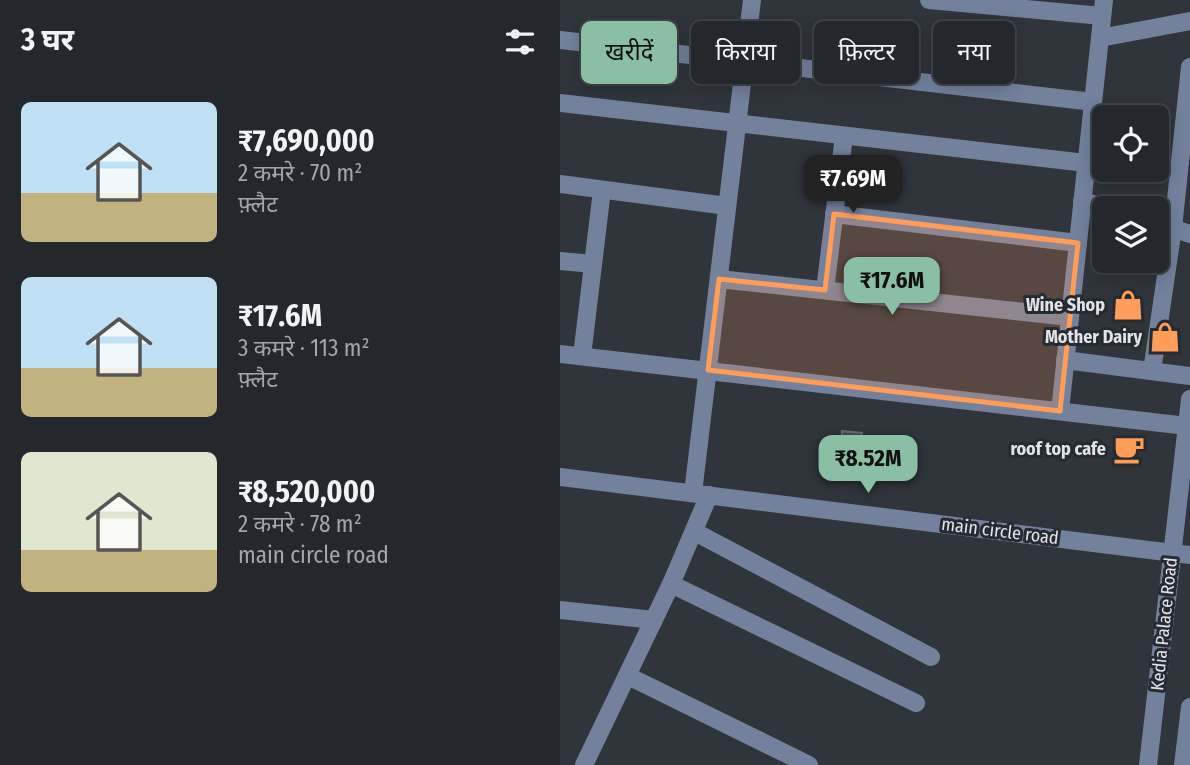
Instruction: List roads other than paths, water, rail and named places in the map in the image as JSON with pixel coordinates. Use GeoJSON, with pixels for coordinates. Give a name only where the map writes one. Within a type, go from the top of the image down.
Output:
{"type":"FeatureCollection","features":[{"type":"Feature","properties":{"kind":"street"},"geometry":{"type":"LineString","coordinates":[[750,21],[752,0]]}},
{"type":"Feature","properties":{"kind":"street"},"geometry":{"type":"LineString","coordinates":[[929,0],[1103,8],[1060,411]]}},
{"type":"Feature","properties":{"kind":"street"},"geometry":{"type":"LineString","coordinates":[[1100,38],[1190,21]]}},
{"type":"Feature","properties":{"kind":"street"},"geometry":{"type":"LineString","coordinates":[[560,40],[691,55]]}},
{"type":"Feature","properties":{"kind":"street"},"geometry":{"type":"LineString","coordinates":[[800,67],[1093,102]]}},
{"type":"Feature","properties":{"kind":"street"},"geometry":{"type":"LineString","coordinates":[[1169,201],[1190,67]]}},
{"type":"Feature","properties":{"kind":"street"},"geometry":{"type":"LineString","coordinates":[[584,765],[695,532],[701,494],[708,370],[742,84]]}},
{"type":"Feature","properties":{"kind":"street"},"geometry":{"type":"LineString","coordinates":[[560,103],[1086,163]]}},
{"type":"Feature","properties":{"kind":"street"},"geometry":{"type":"LineString","coordinates":[[825,290],[844,136]]}},
{"type":"Feature","properties":{"kind":"street"},"geometry":{"type":"LineString","coordinates":[[560,184],[727,206]]}},
{"type":"Feature","properties":{"kind":"street"},"geometry":{"type":"LineString","coordinates":[[582,356],[602,190]]}},
{"type":"Feature","properties":{"kind":"street"},"geometry":{"type":"LineString","coordinates":[[1082,201],[1092,204]]}},
{"type":"Feature","properties":{"kind":"street"},"geometry":{"type":"LineString","coordinates":[[834,214],[1078,243]]}},
{"type":"Feature","properties":{"kind":"street"},"geometry":{"type":"LineString","coordinates":[[1169,227],[1190,234]]}},
{"type":"Feature","properties":{"kind":"street"},"geometry":{"type":"LineString","coordinates":[[560,261],[593,264]]}},
{"type":"Feature","properties":{"kind":"street"},"geometry":{"type":"LineString","coordinates":[[1152,370],[1161,273]]}},
{"type":"Feature","properties":{"kind":"street"},"geometry":{"type":"LineString","coordinates":[[719,278],[1070,317]]}},
{"type":"Feature","properties":{"kind":"street"},"geometry":{"type":"LineString","coordinates":[[560,354],[1187,426]]}},
{"type":"Feature","properties":{"kind":"street"},"geometry":{"type":"LineString","coordinates":[[1065,360],[1190,376]]}},
{"type":"Feature","properties":{"kind":"street","name":"Kedia Palace Road"},"geometry":{"type":"LineString","coordinates":[[1148,765],[1181,554],[1190,399]]}},
{"type":"Feature","properties":{"kind":"street","name":"main circle road"},"geometry":{"type":"LineString","coordinates":[[560,477],[1181,554]]}},
{"type":"Feature","properties":{"kind":"street"},"geometry":{"type":"LineString","coordinates":[[695,532],[930,657]]}},
{"type":"Feature","properties":{"kind":"street"},"geometry":{"type":"LineString","coordinates":[[671,584],[916,703]]}},
{"type":"Feature","properties":{"kind":"street"},"geometry":{"type":"LineString","coordinates":[[560,610],[654,620]]}},
{"type":"Feature","properties":{"kind":"street"},"geometry":{"type":"LineString","coordinates":[[628,676],[809,765]]}},
{"type":"Feature","properties":{"kind":"street"},"geometry":{"type":"LineString","coordinates":[[1183,765],[1190,707]]}},
{"type":"Feature","properties":{"kind":"place","name":"Wine Shop"},"geometry":{"type":"Point","coordinates":[1128,305]}},
{"type":"Feature","properties":{"kind":"place","name":"Mother Dairy"},"geometry":{"type":"Point","coordinates":[1165,337]}},
{"type":"Feature","properties":{"kind":"place","name":"roof top cafe"},"geometry":{"type":"Point","coordinates":[1129,449]}}]}
